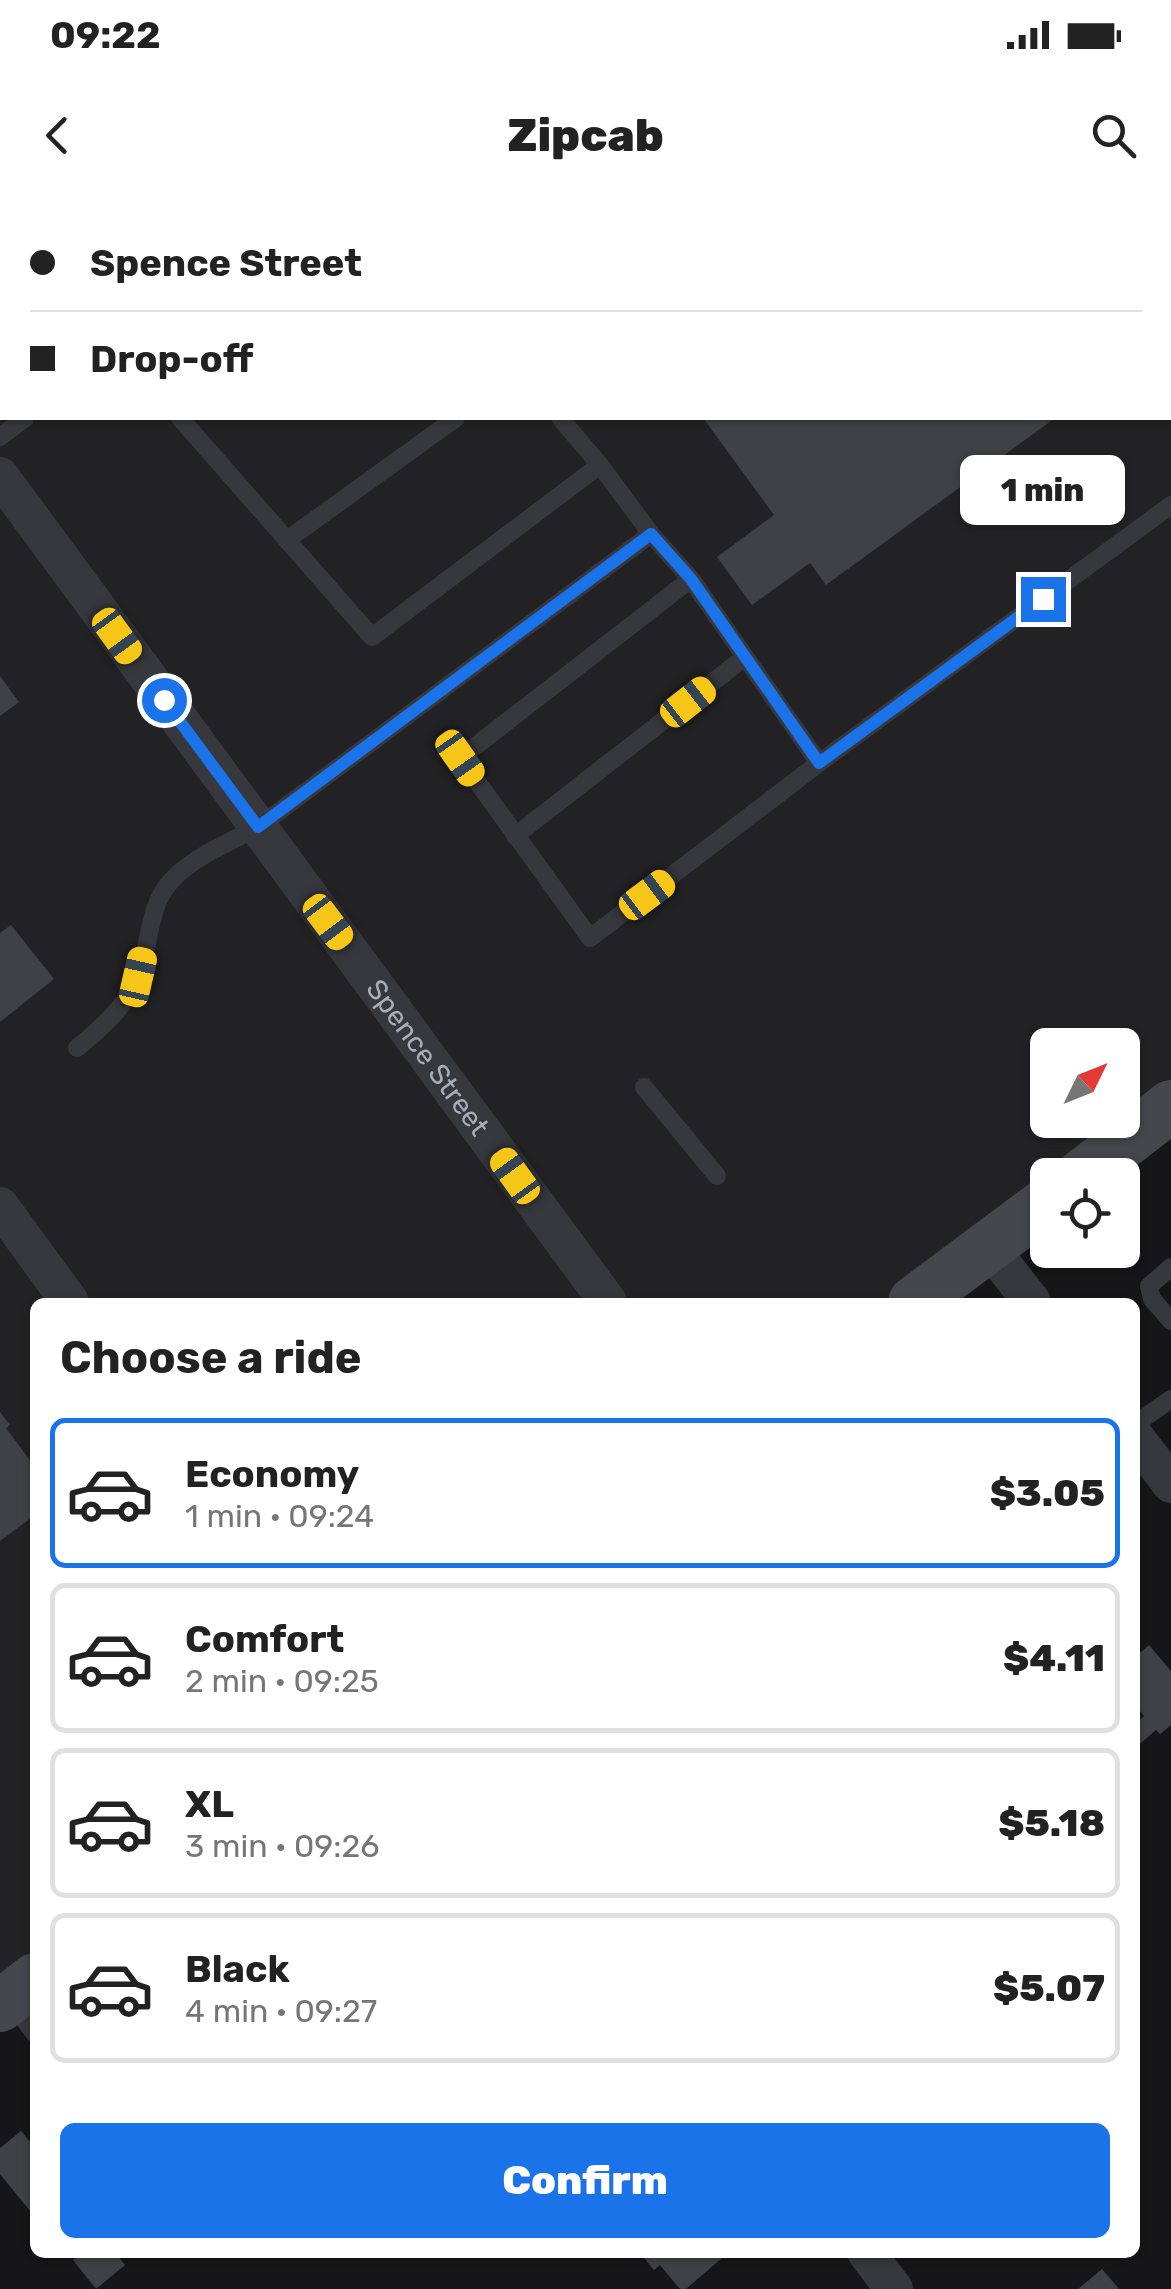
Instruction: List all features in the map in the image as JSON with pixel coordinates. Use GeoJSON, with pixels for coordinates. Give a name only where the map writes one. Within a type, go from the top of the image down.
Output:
{"type":"FeatureCollection","features":[{"type":"Feature","properties":{"kind":"main road"},"geometry":{"type":"LineString","coordinates":[[1104,1158],[1171,1106]]}},
{"type":"Feature","properties":{"kind":"main road"},"geometry":{"type":"LineString","coordinates":[[920,1298],[1030,1216]]}},
{"type":"Feature","properties":{"kind":"street","name":"Spence Street"},"geometry":{"type":"LineString","coordinates":[[0,476],[605,1298]]}},
{"type":"Feature","properties":{"kind":"street"},"geometry":{"type":"LineString","coordinates":[[0,1206],[67,1298]]}},
{"type":"Feature","properties":{"kind":"street"},"geometry":{"type":"LineString","coordinates":[[990,1247],[1029,1298]]}},
{"type":"Feature","properties":{"kind":"street"},"geometry":{"type":"LineString","coordinates":[[1140,1444],[1171,1484]]}},
{"type":"Feature","properties":{"kind":"street"},"geometry":{"type":"LineString","coordinates":[[871,2258],[894,2289]]}},
{"type":"Feature","properties":{"kind":"lane"},"geometry":{"type":"LineString","coordinates":[[0,437],[22,420]]}},
{"type":"Feature","properties":{"kind":"lane"},"geometry":{"type":"LineString","coordinates":[[182,420],[372,637],[600,465]]}},
{"type":"Feature","properties":{"kind":"lane"},"geometry":{"type":"LineString","coordinates":[[288,540],[453,420]]}},
{"type":"Feature","properties":{"kind":"lane"},"geometry":{"type":"LineString","coordinates":[[562,420],[691,579],[819,763]]}},
{"type":"Feature","properties":{"kind":"lane"},"geometry":{"type":"LineString","coordinates":[[691,579],[460,758],[590,938],[819,763],[1171,505]]}},
{"type":"Feature","properties":{"kind":"lane"},"geometry":{"type":"LineString","coordinates":[[78,1048],[127,998],[138,977],[158,904],[168,883],[193,862],[258,827],[651,534]]}},
{"type":"Feature","properties":{"kind":"lane"},"geometry":{"type":"LineString","coordinates":[[515,836],[745,657]]}},
{"type":"Feature","properties":{"kind":"lane"},"geometry":{"type":"LineString","coordinates":[[644,1087],[717,1176]]}},
{"type":"Feature","properties":{"kind":"lane"},"geometry":{"type":"LineString","coordinates":[[1171,1268],[1149,1286],[1152,1299],[1171,1321]]}},
{"type":"Feature","properties":{"kind":"lane"},"geometry":{"type":"LineString","coordinates":[[1140,1420],[1171,1398]]}},
{"type":"Feature","properties":{"kind":"shaded area"},"geometry":{"type":"Polygon","coordinates":[[[0,420],[1171,420],[1171,1090],[1140,1114],[1140,1028],[1030,1028],[1030,1138],[1108,1138],[1081,1158],[1030,1158],[1030,1196],[895,1298],[30,1298],[30,1954],[0,1977],[0,420]]]}},
{"type":"Feature","properties":{"kind":"building"},"geometry":{"type":"Polygon","coordinates":[[[704,420],[1052,420],[826,585],[810,563],[752,605],[717,557],[774,515],[704,420]]]}},
{"type":"Feature","properties":{"kind":"building"},"geometry":{"type":"Polygon","coordinates":[[[0,676],[19,702],[0,716],[0,676]]]}},
{"type":"Feature","properties":{"kind":"building"},"geometry":{"type":"Polygon","coordinates":[[[11,925],[54,979],[0,1022],[0,933],[11,925]]]}},
{"type":"Feature","properties":{"kind":"building"},"geometry":{"type":"Polygon","coordinates":[[[0,1412],[10,1425],[6,1428],[30,1460],[30,1519],[0,1541],[0,1412]]]}},
{"type":"Feature","properties":{"kind":"building"},"geometry":{"type":"Polygon","coordinates":[[[1149,1645],[1171,1671],[1171,1725],[1160,1734],[1156,1730],[1140,1744],[1140,1720],[1144,1716],[1140,1711],[1140,1653],[1149,1645]]]}},
{"type":"Feature","properties":{"kind":"building"},"geometry":{"type":"Polygon","coordinates":[[[21,2131],[30,2142],[30,2211],[0,2174],[0,2148],[21,2131]]]}},
{"type":"Feature","properties":{"kind":"building"},"geometry":{"type":"Polygon","coordinates":[[[120,2258],[125,2265],[96,2289],[73,2260],[120,2258]]]}},
{"type":"Feature","properties":{"kind":"building"},"geometry":{"type":"Polygon","coordinates":[[[644,2258],[722,2258],[686,2289],[680,2289],[660,2265],[654,2270],[644,2258]]]}},
{"type":"Feature","properties":{"kind":"building"},"geometry":{"type":"Polygon","coordinates":[[[1102,2269],[1119,2289],[1078,2289],[1102,2269]]]}},
{"type":"Feature","properties":{"kind":"route"},"geometry":{"type":"LineString","coordinates":[[164,700],[258,827],[651,534],[691,579],[819,763],[1043,599]]}}]}
